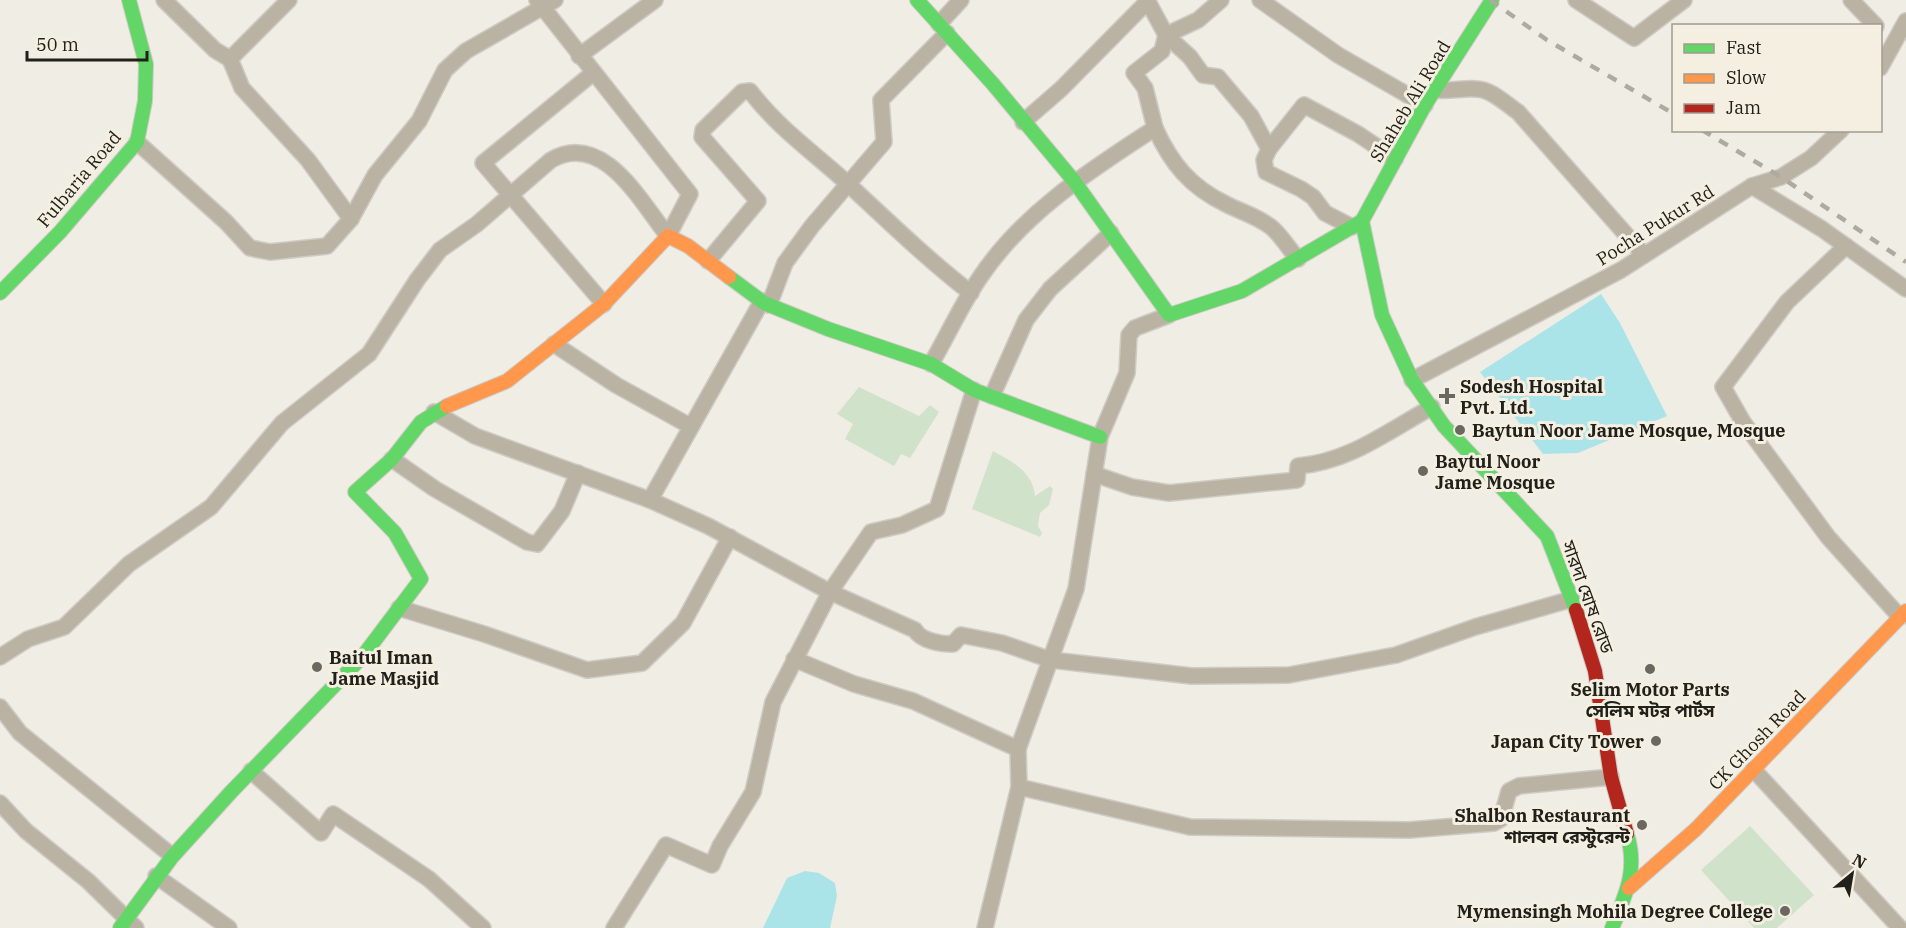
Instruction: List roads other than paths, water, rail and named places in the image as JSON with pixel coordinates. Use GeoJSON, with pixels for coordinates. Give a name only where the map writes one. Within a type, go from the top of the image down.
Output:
{"type":"FeatureCollection","features":[{"type":"Feature","properties":{"kind":"street","name":"Fulbaria Road"},"geometry":{"type":"LineString","coordinates":[[0,293],[60,232],[137,142],[145,101],[146,64],[129,0]]}},
{"type":"Feature","properties":{"kind":"street"},"geometry":{"type":"LineString","coordinates":[[164,0],[214,50],[230,59],[242,88],[308,160],[351,219]]}},
{"type":"Feature","properties":{"kind":"street"},"geometry":{"type":"LineString","coordinates":[[230,59],[289,0]]}},
{"type":"Feature","properties":{"kind":"street"},"geometry":{"type":"LineString","coordinates":[[579,56],[655,0]]}},
{"type":"Feature","properties":{"kind":"street"},"geometry":{"type":"LineString","coordinates":[[917,0],[1074,181],[1169,315]]}},
{"type":"Feature","properties":{"kind":"street"},"geometry":{"type":"LineString","coordinates":[[650,500],[690,426],[765,303],[785,263],[884,142],[881,100],[943,28],[962,0]]}},
{"type":"Feature","properties":{"kind":"street"},"geometry":{"type":"LineString","coordinates":[[1166,35],[1198,20],[1221,0]]}},
{"type":"Feature","properties":{"kind":"street"},"geometry":{"type":"LineString","coordinates":[[1260,0],[1338,56],[1425,105]]}},
{"type":"Feature","properties":{"kind":"street","name":"Shaheb Ali Road"},"geometry":{"type":"LineString","coordinates":[[1357,224],[1425,105],[1437,90],[1492,0]]}},
{"type":"Feature","properties":{"kind":"street"},"geometry":{"type":"LineString","coordinates":[[1583,2],[1635,38],[1684,0]]}},
{"type":"Feature","properties":{"kind":"street"},"geometry":{"type":"LineString","coordinates":[[1851,0],[1874,24]]}},
{"type":"Feature","properties":{"kind":"street"},"geometry":{"type":"LineString","coordinates":[[1023,122],[1061,89],[1148,1],[1166,35],[1190,57],[1203,75],[1218,77],[1251,116],[1269,149]]}},
{"type":"Feature","properties":{"kind":"street"},"geometry":{"type":"LineString","coordinates":[[0,803],[26,831],[88,881],[127,925],[171,855],[356,664],[422,579],[395,533],[355,492],[392,459],[421,422],[434,412],[507,381],[604,304],[668,236],[690,194],[579,56],[544,3],[466,51],[445,70],[419,121],[375,175],[351,219],[327,246],[278,251],[250,248],[226,222],[137,142]]}},
{"type":"Feature","properties":{"kind":"street"},"geometry":{"type":"LineString","coordinates":[[1882,66],[1906,21]]}},
{"type":"Feature","properties":{"kind":"street"},"geometry":{"type":"LineString","coordinates":[[1882,31],[1894,43]]}},
{"type":"Feature","properties":{"kind":"street"},"geometry":{"type":"LineString","coordinates":[[1166,35],[1162,51],[1134,74],[1145,88],[1155,128],[1171,161],[1210,196],[1249,213],[1274,229],[1298,259]]}},
{"type":"Feature","properties":{"kind":"street"},"geometry":{"type":"LineString","coordinates":[[593,73],[483,163],[604,304]]}},
{"type":"Feature","properties":{"kind":"street"},"geometry":{"type":"LineString","coordinates":[[1437,90],[1455,92],[1477,88],[1495,96],[1518,112],[1644,255]]}},
{"type":"Feature","properties":{"kind":"street"},"geometry":{"type":"LineString","coordinates":[[708,261],[758,201],[702,137],[703,130],[742,92],[750,92],[788,134],[848,184],[909,243],[971,293]]}},
{"type":"Feature","properties":{"kind":"street"},"geometry":{"type":"LineString","coordinates":[[1357,224],[1325,213],[1313,197],[1266,172],[1264,160],[1269,149],[1304,105],[1358,134],[1395,159]]}},
{"type":"Feature","properties":{"kind":"street"},"geometry":{"type":"LineString","coordinates":[[931,364],[981,276],[1018,232],[1048,201],[1074,181],[1155,128]]}},
{"type":"Feature","properties":{"kind":"street","name":"Pocha Pukur Rd"},"geometry":{"type":"LineString","coordinates":[[1412,380],[1511,330],[1644,255],[1752,186],[1782,177],[1811,158],[1839,132]]}},
{"type":"Feature","properties":{"kind":"street"},"geometry":{"type":"LineString","coordinates":[[0,657],[28,639],[64,627],[129,564],[211,507],[282,423],[369,354],[417,280],[440,250],[477,224],[550,160],[564,153],[587,154],[603,160],[615,170],[668,236],[708,261],[765,303],[828,329],[931,364],[974,390],[1100,437]]}},
{"type":"Feature","properties":{"kind":"street"},"geometry":{"type":"LineString","coordinates":[[1752,186],[1846,246],[1906,289]]}},
{"type":"Feature","properties":{"kind":"street"},"geometry":{"type":"LineString","coordinates":[[985,928],[1019,787],[1018,749],[1076,589],[1100,437],[1127,374],[1129,335],[1135,328],[1242,291],[1357,224]]}},
{"type":"Feature","properties":{"kind":"street","name":"সারদা ঘোষ রোড"},"geometry":{"type":"LineString","coordinates":[[1357,224],[1382,315],[1412,380],[1444,426],[1547,536],[1572,599],[1595,671],[1611,777],[1633,853],[1629,888],[1612,928]]}},
{"type":"Feature","properties":{"kind":"street"},"geometry":{"type":"LineString","coordinates":[[992,396],[1026,320],[1050,289],[1089,250],[1111,233]]}},
{"type":"Feature","properties":{"kind":"street"},"geometry":{"type":"LineString","coordinates":[[1846,246],[1787,302],[1723,387],[1743,422],[1828,537],[1903,614]]}},
{"type":"Feature","properties":{"kind":"street"},"geometry":{"type":"LineString","coordinates":[[554,344],[616,385],[690,426]]}},
{"type":"Feature","properties":{"kind":"street"},"geometry":{"type":"LineString","coordinates":[[614,928],[666,845],[712,866],[720,846],[753,792],[773,702],[830,592],[871,532],[902,525],[937,509],[974,390]]}},
{"type":"Feature","properties":{"kind":"street"},"geometry":{"type":"LineString","coordinates":[[1094,474],[1131,487],[1169,493],[1297,480],[1298,466],[1324,464],[1357,451],[1432,408]]}},
{"type":"Feature","properties":{"kind":"street"},"geometry":{"type":"LineString","coordinates":[[434,412],[476,436],[650,500],[730,537],[830,592],[915,630],[920,637],[953,644],[961,635],[1002,643],[1052,660],[1192,676],[1289,675],[1396,655],[1475,627],[1572,599]]}},
{"type":"Feature","properties":{"kind":"street"},"geometry":{"type":"LineString","coordinates":[[392,459],[435,489],[527,542],[537,543],[562,511],[578,473]]}},
{"type":"Feature","properties":{"kind":"street"},"geometry":{"type":"LineString","coordinates":[[399,608],[484,634],[587,670],[642,663],[683,623],[730,537]]}},
{"type":"Feature","properties":{"kind":"street","name":"CK Ghosh Road"},"geometry":{"type":"LineString","coordinates":[[1629,888],[1696,829],[1903,614]]}},
{"type":"Feature","properties":{"kind":"street"},"geometry":{"type":"LineString","coordinates":[[794,659],[854,684],[913,701],[1018,749]]}},
{"type":"Feature","properties":{"kind":"street"},"geometry":{"type":"LineString","coordinates":[[0,707],[20,733],[171,855]]}},
{"type":"Feature","properties":{"kind":"street"},"geometry":{"type":"LineString","coordinates":[[1753,769],[1900,928]]}},
{"type":"Feature","properties":{"kind":"street"},"geometry":{"type":"LineString","coordinates":[[251,771],[321,833],[333,814],[429,879],[483,928]]}},
{"type":"Feature","properties":{"kind":"street"},"geometry":{"type":"LineString","coordinates":[[1019,787],[1190,827],[1409,830],[1494,824],[1501,819],[1509,791],[1519,786],[1611,777]]}},
{"type":"Feature","properties":{"kind":"street"},"geometry":{"type":"LineString","coordinates":[[156,876],[229,928]]}},
{"type":"Feature","properties":{"kind":"water"},"geometry":{"type":"Polygon","coordinates":[[[1601,294],[1620,323],[1667,416],[1578,453],[1543,454],[1480,372],[1601,294]]]}},
{"type":"Feature","properties":{"kind":"water"},"geometry":{"type":"Polygon","coordinates":[[[805,871],[819,873],[835,883],[837,896],[830,928],[763,928],[787,878],[805,871]]]}},
{"type":"Feature","properties":{"kind":"railway"},"geometry":{"type":"LineString","coordinates":[[1490,0],[1547,40],[1672,113]]}},
{"type":"Feature","properties":{"kind":"railway"},"geometry":{"type":"LineString","coordinates":[[1705,132],[1781,177],[1906,262]]}},
{"type":"Feature","properties":{"kind":"place","name":"Sodesh Hospital Pvt. Ltd."},"geometry":{"type":"Point","coordinates":[1447,396]}},
{"type":"Feature","properties":{"kind":"place","name":"Baytun Noor Jame Mosque, Mosque"},"geometry":{"type":"Point","coordinates":[1460,430]}},
{"type":"Feature","properties":{"kind":"place","name":"Baytul Noor Jame Mosque"},"geometry":{"type":"Point","coordinates":[1423,471]}},
{"type":"Feature","properties":{"kind":"place","name":"Baitul Iman Jame Masjid"},"geometry":{"type":"Point","coordinates":[317,667]}},
{"type":"Feature","properties":{"kind":"place","name":"Selim Motor Parts সেলিম মটর পার্টস"},"geometry":{"type":"Point","coordinates":[1650,669]}},
{"type":"Feature","properties":{"kind":"place","name":"Japan City Tower"},"geometry":{"type":"Point","coordinates":[1656,741]}},
{"type":"Feature","properties":{"kind":"place","name":"Shalbon Restaurant শালবন রেস্টুরেন্ট"},"geometry":{"type":"Point","coordinates":[1642,825]}},
{"type":"Feature","properties":{"kind":"place","name":"Mymensingh Mohila Degree College"},"geometry":{"type":"Point","coordinates":[1785,911]}}]}
